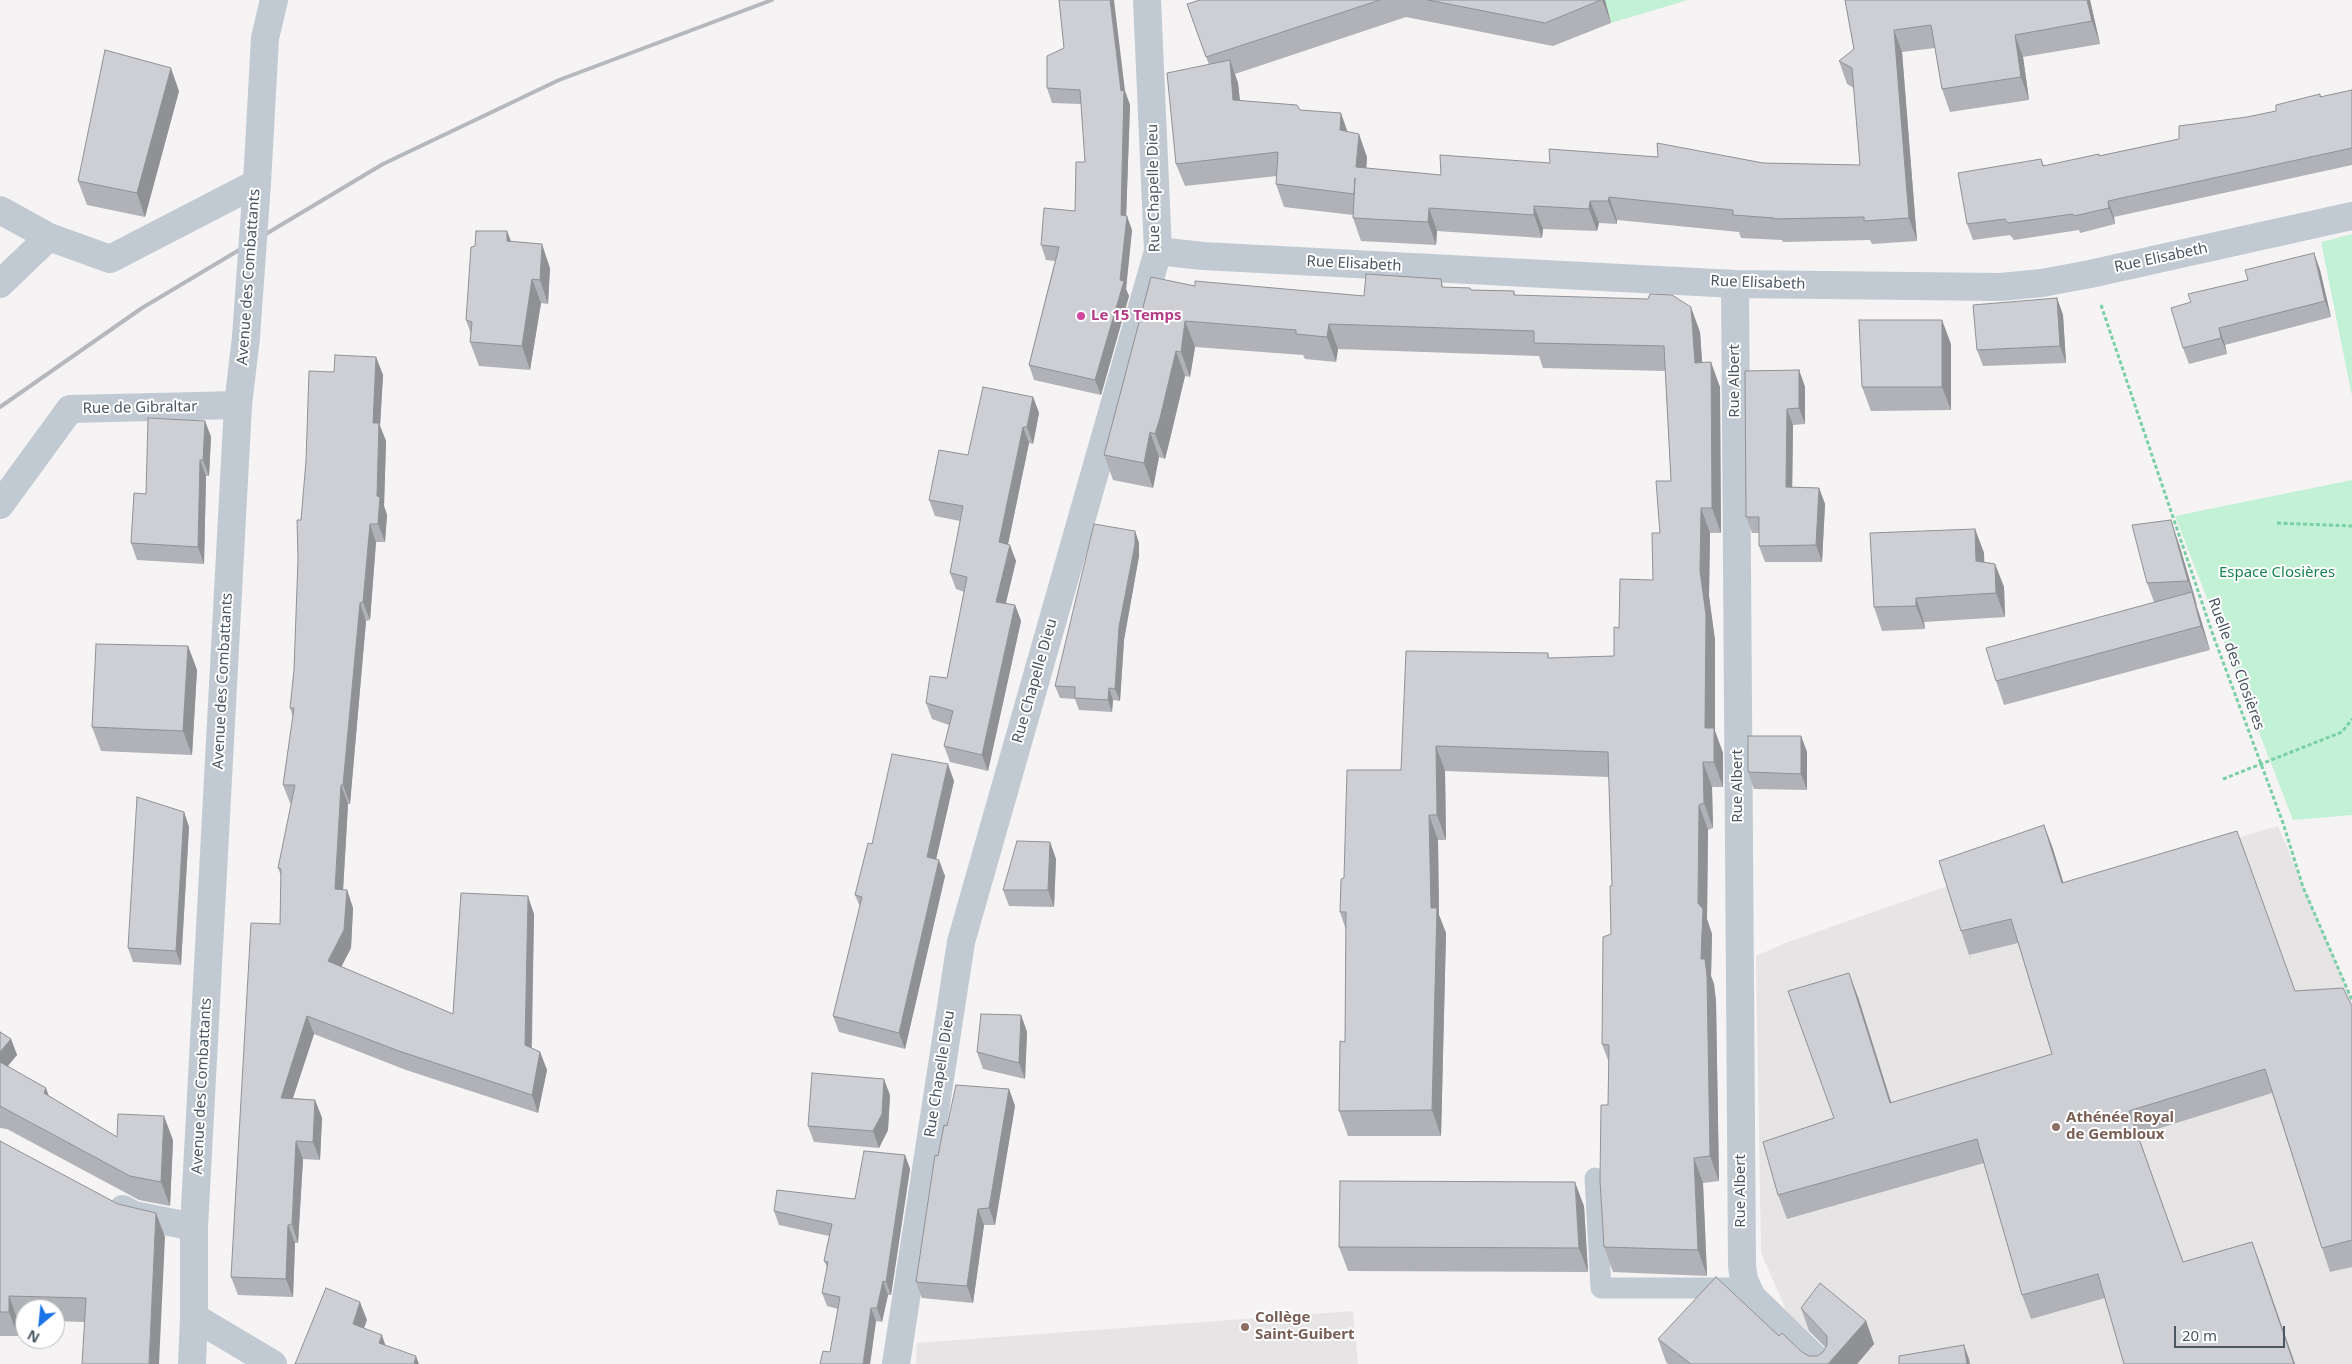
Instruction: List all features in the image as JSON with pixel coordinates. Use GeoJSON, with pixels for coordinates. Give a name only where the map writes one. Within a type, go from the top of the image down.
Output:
{"type":"FeatureCollection","features":[{"type":"Feature","properties":{"kind":"street","name":"Avenue des Combattants"},"geometry":{"type":"LineString","coordinates":[[192,1364],[194,1227],[238,405],[246,337],[265,38],[274,0]]}},
{"type":"Feature","properties":{"kind":"street","name":"Rue Chapelle Dieu"},"geometry":{"type":"LineString","coordinates":[[896,1364],[961,942],[1158,251],[1147,0]]}},
{"type":"Feature","properties":{"kind":"street"},"geometry":{"type":"LineString","coordinates":[[0,210],[49,237],[110,259],[257,183]]}},
{"type":"Feature","properties":{"kind":"street","name":"Rue Elisabeth"},"geometry":{"type":"LineString","coordinates":[[1158,251],[1213,256],[1734,284],[2000,287],[2042,283],[2090,274],[2352,216]]}},
{"type":"Feature","properties":{"kind":"street"},"geometry":{"type":"LineString","coordinates":[[0,284],[49,237]]}},
{"type":"Feature","properties":{"kind":"street","name":"Rue Albert"},"geometry":{"type":"LineString","coordinates":[[1734,284],[1742,1266],[1747,1288],[1752,1297],[1821,1364]]}},
{"type":"Feature","properties":{"kind":"street","name":"Rue de Gibraltar"},"geometry":{"type":"LineString","coordinates":[[0,505],[70,409],[238,405]]}},
{"type":"Feature","properties":{"kind":"street"},"geometry":{"type":"LineString","coordinates":[[101,1197],[134,1215],[194,1227]]}},
{"type":"Feature","properties":{"kind":"street"},"geometry":{"type":"LineString","coordinates":[[194,1317],[273,1364]]}},
{"type":"Feature","properties":{"kind":"lane"},"geometry":{"type":"LineString","coordinates":[[1595,1178],[1601,1288],[1747,1288]]}},
{"type":"Feature","properties":{"kind":"path","name":"Ruelle des Closières"},"geometry":{"type":"LineString","coordinates":[[2090,274],[2213,635],[2303,887],[2352,1000]]}},
{"type":"Feature","properties":{"kind":"path"},"geometry":{"type":"LineString","coordinates":[[2277,523],[2352,526]]}},
{"type":"Feature","properties":{"kind":"path"},"geometry":{"type":"LineString","coordinates":[[2222,779],[2342,732],[2352,719]]}},
{"type":"Feature","properties":{"kind":"shaded area","name":"Athénée Royal de Gembloux"},"geometry":{"type":"Polygon","coordinates":[[[2278,826],[2352,1000],[2352,1364],[1849,1364],[1788,1314],[1761,1253],[1756,956],[1788,942],[2053,849],[2063,888],[2278,826]]]}},
{"type":"Feature","properties":{"kind":"shaded area","name":"Collège Saint-Guibert"},"geometry":{"type":"Polygon","coordinates":[[[1353,1311],[1358,1364],[916,1364],[917,1343],[1353,1311]]]}},
{"type":"Feature","properties":{"kind":"green space"},"geometry":{"type":"Polygon","coordinates":[[[1605,0],[1688,0],[1611,23],[1605,0]]]}},
{"type":"Feature","properties":{"kind":"green space"},"geometry":{"type":"Polygon","coordinates":[[[2352,234],[2352,396],[2321,242],[2352,234]]]}},
{"type":"Feature","properties":{"kind":"green space","name":"Espace Closières"},"geometry":{"type":"Polygon","coordinates":[[[2352,480],[2352,815],[2293,820],[2175,516],[2352,480]]]}},
{"type":"Feature","properties":{"kind":"building"},"geometry":{"type":"Polygon","coordinates":[[[1059,0],[1110,0],[1121,91],[1124,90],[1121,215],[1127,216],[1120,280],[1124,281],[1095,380],[1029,365],[1059,247],[1041,245],[1044,208],[1075,211],[1076,162],[1085,162],[1080,90],[1047,88],[1047,56],[1064,48],[1059,0]]]}},
{"type":"Feature","properties":{"kind":"building"},"geometry":{"type":"Polygon","coordinates":[[[1200,0],[1380,0],[1206,57],[1187,4],[1200,0]]]}},
{"type":"Feature","properties":{"kind":"building"},"geometry":{"type":"Polygon","coordinates":[[[1428,0],[1601,0],[1545,23],[1428,0]]]}},
{"type":"Feature","properties":{"kind":"building"},"geometry":{"type":"Polygon","coordinates":[[[1845,0],[2087,0],[2092,21],[2015,35],[2021,77],[1942,89],[1931,25],[1894,30],[1909,218],[1864,221],[1864,217],[1775,219],[1733,215],[1733,210],[1609,197],[1608,201],[1590,201],[1589,209],[1534,206],[1534,215],[1429,208],[1428,222],[1353,218],[1355,178],[1354,194],[1276,184],[1278,152],[1176,164],[1167,73],[1230,60],[1233,100],[1297,105],[1300,110],[1341,113],[1340,130],[1359,134],[1356,167],[1441,175],[1440,155],[1550,163],[1549,149],[1658,157],[1657,143],[1763,163],[1860,165],[1852,68],[1839,61],[1854,49],[1845,0]]]}},
{"type":"Feature","properties":{"kind":"building"},"geometry":{"type":"Polygon","coordinates":[[[105,50],[171,68],[137,193],[78,181],[105,50]]]}},
{"type":"Feature","properties":{"kind":"building"},"geometry":{"type":"Polygon","coordinates":[[[2352,90],[2352,148],[2108,201],[2109,208],[2074,216],[2073,214],[2008,223],[2005,219],[1967,224],[1958,173],[2041,159],[2043,166],[2099,154],[2099,156],[2179,139],[2179,126],[2276,111],[2276,105],[2320,94],[2320,97],[2352,90]]]}},
{"type":"Feature","properties":{"kind":"building"},"geometry":{"type":"Polygon","coordinates":[[[476,231],[507,231],[507,241],[542,244],[540,280],[532,279],[522,346],[470,342],[472,322],[466,320],[471,247],[475,246],[476,231]]]}},
{"type":"Feature","properties":{"kind":"building"},"geometry":{"type":"Polygon","coordinates":[[[2314,253],[2325,301],[2219,328],[2221,338],[2183,348],[2171,308],[2191,302],[2188,294],[2248,280],[2245,270],[2314,253]]]}},
{"type":"Feature","properties":{"kind":"building"},"geometry":{"type":"Polygon","coordinates":[[[1366,274],[1441,279],[1442,287],[1514,291],[1514,295],[1648,299],[1650,294],[1672,295],[1691,307],[1695,363],[1711,362],[1712,508],[1701,508],[1700,571],[1706,615],[1705,728],[1714,728],[1714,762],[1703,762],[1704,803],[1699,805],[1698,903],[1703,909],[1701,959],[1705,959],[1707,976],[1710,1156],[1694,1158],[1698,1250],[1604,1247],[1600,1180],[1601,1105],[1608,1105],[1609,1045],[1602,1044],[1603,937],[1611,934],[1610,886],[1612,886],[1608,752],[1436,746],[1437,815],[1429,815],[1431,908],[1437,908],[1432,1110],[1339,1111],[1340,1041],[1345,1042],[1346,912],[1340,912],[1341,879],[1344,878],[1347,770],[1401,770],[1406,651],[1548,653],[1548,658],[1614,656],[1614,627],[1619,628],[1620,579],[1653,580],[1652,533],[1660,533],[1656,481],[1671,481],[1664,346],[1534,343],[1534,331],[1329,324],[1327,337],[1296,334],[1296,330],[1185,321],[1181,352],[1176,351],[1160,418],[1155,434],[1150,432],[1144,463],[1104,455],[1151,277],[1195,286],[1195,281],[1364,296],[1366,274]]]}},
{"type":"Feature","properties":{"kind":"building"},"geometry":{"type":"Polygon","coordinates":[[[2057,298],[2060,346],[1977,350],[1973,305],[2057,298]]]}},
{"type":"Feature","properties":{"kind":"building"},"geometry":{"type":"Polygon","coordinates":[[[1859,320],[1942,320],[1942,387],[1862,387],[1859,320]]]}},
{"type":"Feature","properties":{"kind":"building"},"geometry":{"type":"Polygon","coordinates":[[[335,355],[376,357],[373,423],[379,423],[377,496],[380,497],[378,524],[370,524],[363,602],[360,603],[343,785],[341,785],[335,889],[347,890],[344,930],[328,961],[453,1014],[461,893],[528,896],[525,1045],[540,1052],[532,1095],[399,1051],[307,1016],[281,1098],[315,1100],[313,1142],[296,1141],[292,1224],[288,1225],[286,1279],[231,1277],[251,923],[280,924],[281,869],[278,868],[295,785],[283,785],[294,708],[290,708],[294,670],[298,559],[297,520],[301,520],[306,461],[309,371],[334,372],[335,355]]]}},
{"type":"Feature","properties":{"kind":"building"},"geometry":{"type":"Polygon","coordinates":[[[1799,370],[1799,408],[1787,409],[1786,487],[1819,488],[1816,545],[1759,546],[1759,517],[1746,517],[1745,371],[1799,370]]]}},
{"type":"Feature","properties":{"kind":"building"},"geometry":{"type":"Polygon","coordinates":[[[983,387],[1033,397],[1027,427],[1023,427],[999,542],[1010,545],[996,602],[1015,605],[982,755],[944,746],[953,711],[926,703],[930,676],[947,678],[967,577],[950,573],[963,506],[929,500],[939,450],[968,455],[983,387]]]}},
{"type":"Feature","properties":{"kind":"building"},"geometry":{"type":"Polygon","coordinates":[[[148,418],[205,421],[203,460],[200,460],[198,547],[131,543],[134,493],[146,494],[148,418]]]}},
{"type":"Feature","properties":{"kind":"building"},"geometry":{"type":"Polygon","coordinates":[[[2171,520],[2188,581],[2147,583],[2132,525],[2171,520]]]}},
{"type":"Feature","properties":{"kind":"building"},"geometry":{"type":"Polygon","coordinates":[[[1094,524],[1135,531],[1135,544],[1119,627],[1115,689],[1109,688],[1108,700],[1075,698],[1075,687],[1055,686],[1094,524]]]}},
{"type":"Feature","properties":{"kind":"building"},"geometry":{"type":"Polygon","coordinates":[[[1975,529],[1976,561],[1995,564],[1996,593],[1916,598],[1916,606],[1874,607],[1870,533],[1975,529]]]}},
{"type":"Feature","properties":{"kind":"building"},"geometry":{"type":"Polygon","coordinates":[[[2192,592],[2201,626],[1996,681],[1986,648],[2192,592]]]}},
{"type":"Feature","properties":{"kind":"building"},"geometry":{"type":"Polygon","coordinates":[[[96,644],[188,646],[183,731],[92,727],[96,644]]]}},
{"type":"Feature","properties":{"kind":"building"},"geometry":{"type":"Polygon","coordinates":[[[1748,736],[1801,736],[1801,774],[1748,772],[1748,736]]]}},
{"type":"Feature","properties":{"kind":"building"},"geometry":{"type":"Polygon","coordinates":[[[892,754],[948,764],[927,857],[939,860],[899,1033],[833,1016],[862,897],[855,895],[868,843],[872,844],[892,754]]]}},
{"type":"Feature","properties":{"kind":"building"},"geometry":{"type":"Polygon","coordinates":[[[137,797],[184,812],[176,951],[128,948],[137,797]]]}},
{"type":"Feature","properties":{"kind":"building"},"geometry":{"type":"Polygon","coordinates":[[[2044,825],[2062,883],[2237,831],[2295,991],[2343,988],[2352,1006],[2352,1240],[2322,1248],[2265,1069],[2129,1111],[2183,1262],[2252,1242],[2294,1364],[2124,1364],[2098,1274],[2022,1295],[1977,1139],[1778,1195],[1763,1142],[1834,1118],[1788,991],[1849,973],[1890,1103],[2052,1054],[2011,919],[1961,931],[1939,861],[2044,825]]]}},
{"type":"Feature","properties":{"kind":"building"},"geometry":{"type":"Polygon","coordinates":[[[1017,841],[1050,842],[1048,890],[1003,890],[1017,841]]]}},
{"type":"Feature","properties":{"kind":"building"},"geometry":{"type":"Polygon","coordinates":[[[981,1014],[1021,1015],[1019,1063],[977,1052],[981,1014]]]}},
{"type":"Feature","properties":{"kind":"building"},"geometry":{"type":"Polygon","coordinates":[[[0,1032],[11,1039],[0,1052],[0,1032]]]}},
{"type":"Feature","properties":{"kind":"building"},"geometry":{"type":"Polygon","coordinates":[[[0,1062],[46,1088],[44,1093],[117,1137],[118,1114],[164,1116],[161,1182],[130,1176],[0,1106],[0,1062]]]}},
{"type":"Feature","properties":{"kind":"building"},"geometry":{"type":"Polygon","coordinates":[[[812,1073],[884,1079],[882,1114],[873,1131],[808,1126],[812,1073]]]}},
{"type":"Feature","properties":{"kind":"building"},"geometry":{"type":"Polygon","coordinates":[[[956,1085],[1009,1089],[989,1208],[978,1209],[967,1286],[916,1282],[935,1155],[938,1156],[944,1125],[947,1126],[956,1085]]]}},
{"type":"Feature","properties":{"kind":"building"},"geometry":{"type":"Polygon","coordinates":[[[0,1141],[118,1204],[156,1213],[149,1364],[82,1364],[86,1298],[9,1296],[9,1312],[0,1312],[0,1141]]]}},
{"type":"Feature","properties":{"kind":"building"},"geometry":{"type":"Polygon","coordinates":[[[864,1151],[905,1155],[886,1282],[883,1281],[877,1308],[871,1308],[863,1364],[820,1364],[823,1351],[830,1352],[840,1297],[822,1293],[828,1262],[824,1261],[832,1224],[774,1211],[777,1190],[855,1199],[864,1151]]]}},
{"type":"Feature","properties":{"kind":"building"},"geometry":{"type":"Polygon","coordinates":[[[1340,1181],[1575,1182],[1579,1248],[1339,1247],[1340,1181]]]}},
{"type":"Feature","properties":{"kind":"building"},"geometry":{"type":"Polygon","coordinates":[[[1716,1277],[1779,1336],[1782,1333],[1809,1356],[1817,1356],[1823,1352],[1827,1345],[1827,1336],[1801,1308],[1820,1283],[1866,1321],[1828,1364],[1691,1364],[1658,1339],[1716,1277]]]}},
{"type":"Feature","properties":{"kind":"building"},"geometry":{"type":"Polygon","coordinates":[[[326,1288],[360,1302],[353,1324],[382,1335],[379,1343],[416,1356],[415,1364],[295,1364],[326,1288]]]}},
{"type":"Feature","properties":{"kind":"building"},"geometry":{"type":"Polygon","coordinates":[[[1964,1345],[1967,1364],[1899,1364],[1899,1356],[1964,1345]]]}},
{"type":"Feature","properties":{"kind":"railway"},"geometry":{"type":"LineString","coordinates":[[0,407],[142,308],[383,164],[559,80],[772,0]]}},
{"type":"Feature","properties":{"kind":"place","name":"Le 15 Temps"},"geometry":{"type":"Point","coordinates":[1081,316]}},
{"type":"Feature","properties":{"kind":"place","name":"Athénée Royal de Gembloux"},"geometry":{"type":"Point","coordinates":[2056,1127]}},
{"type":"Feature","properties":{"kind":"place","name":"Collège Saint-Guibert"},"geometry":{"type":"Point","coordinates":[1245,1327]}}]}
